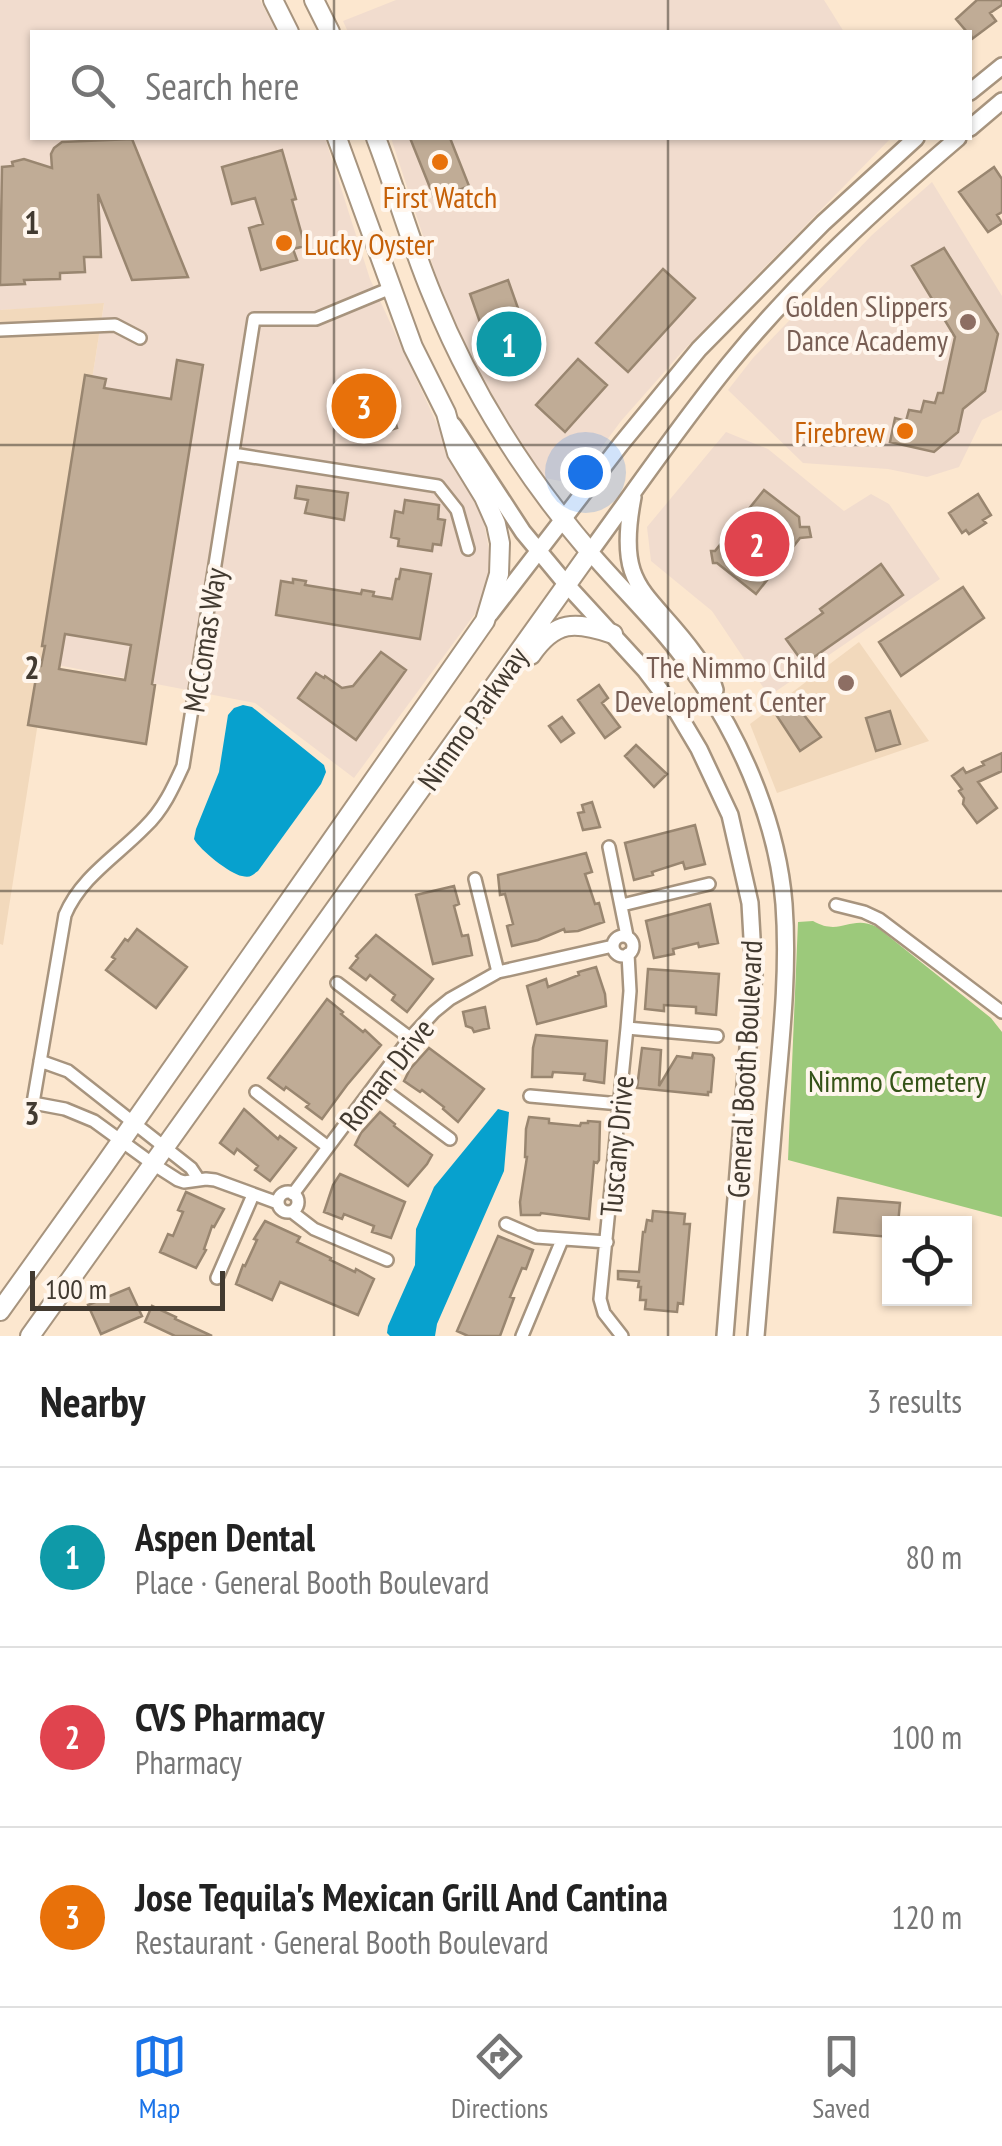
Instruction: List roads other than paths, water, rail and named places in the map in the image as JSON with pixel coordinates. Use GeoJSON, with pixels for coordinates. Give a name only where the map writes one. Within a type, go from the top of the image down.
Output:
{"type":"FeatureCollection","features":[{"type":"Feature","properties":{"kind":"highway"},"geometry":{"type":"LineString","coordinates":[[272,0],[288,28]]}},
{"type":"Feature","properties":{"kind":"highway"},"geometry":{"type":"LineString","coordinates":[[314,0],[329,30]]}},
{"type":"Feature","properties":{"kind":"highway","name":"General Booth Boulevard"},"geometry":{"type":"LineString","coordinates":[[338,140],[414,347],[446,412]]}},
{"type":"Feature","properties":{"kind":"highway","name":"General Booth Boulevard"},"geometry":{"type":"LineString","coordinates":[[377,140],[431,293],[460,358],[508,444],[590,552]]}},
{"type":"Feature","properties":{"kind":"highway"},"geometry":{"type":"LineString","coordinates":[[446,412],[457,453],[489,506],[500,544],[499,574],[485,621]]}},
{"type":"Feature","properties":{"kind":"highway","name":"Nimmo Parkway"},"geometry":{"type":"LineString","coordinates":[[30,1336],[590,552]]}},
{"type":"Feature","properties":{"kind":"highway","name":"Nimmo Parkway"},"geometry":{"type":"LineString","coordinates":[[0,1310],[485,621]]}},
{"type":"Feature","properties":{"kind":"highway"},"geometry":{"type":"LineString","coordinates":[[427,783],[471,739],[546,636],[556,629],[580,625],[613,634]]}},
{"type":"Feature","properties":{"kind":"main road"},"geometry":{"type":"LineString","coordinates":[[972,90],[1002,66]]}},
{"type":"Feature","properties":{"kind":"main road"},"geometry":{"type":"LineString","coordinates":[[972,126],[1002,101]]}},
{"type":"Feature","properties":{"kind":"main road","name":"Nimmo Parkway"},"geometry":{"type":"LineString","coordinates":[[485,621],[672,381],[731,315],[914,140]]}},
{"type":"Feature","properties":{"kind":"main road","name":"Nimmo Parkway"},"geometry":{"type":"LineString","coordinates":[[590,552],[732,361],[774,313],[846,238],[956,140]]}},
{"type":"Feature","properties":{"kind":"main road","name":"General Booth Boulevard"},"geometry":{"type":"LineString","coordinates":[[446,412],[499,498],[539,550],[657,685],[699,749],[730,815],[750,903],[754,996],[725,1336]]}},
{"type":"Feature","properties":{"kind":"main road"},"geometry":{"type":"LineString","coordinates":[[634,492],[627,544],[634,580],[714,683],[720,714]]}},
{"type":"Feature","properties":{"kind":"main road","name":"General Booth Boulevard"},"geometry":{"type":"LineString","coordinates":[[590,552],[704,685],[744,759],[762,805],[779,872],[784,902],[784,998],[756,1336]]}},
{"type":"Feature","properties":{"kind":"street","name":"McComas Way"},"geometry":{"type":"LineString","coordinates":[[122,1141],[94,1121],[64,1109],[33,1103],[65,916],[82,885],[163,805],[183,766],[254,319],[316,319],[391,288]]}},
{"type":"Feature","properties":{"kind":"street"},"geometry":{"type":"LineString","coordinates":[[0,330],[115,326],[140,338]]}},
{"type":"Feature","properties":{"kind":"street"},"geometry":{"type":"LineString","coordinates":[[233,454],[438,486],[457,510],[468,549]]}},
{"type":"Feature","properties":{"kind":"street"},"geometry":{"type":"LineString","coordinates":[[609,847],[627,936],[633,944],[628,954],[619,955],[613,946],[617,937],[627,936]]}},
{"type":"Feature","properties":{"kind":"street"},"geometry":{"type":"LineString","coordinates":[[476,879],[498,972]]}},
{"type":"Feature","properties":{"kind":"street"},"geometry":{"type":"LineString","coordinates":[[622,905],[709,884]]}},
{"type":"Feature","properties":{"kind":"street"},"geometry":{"type":"LineString","coordinates":[[836,905],[879,920],[1002,1012]]}},
{"type":"Feature","properties":{"kind":"street","name":"Roman Drive"},"geometry":{"type":"LineString","coordinates":[[294,1194],[410,1038],[450,998],[498,972],[613,946]]}},
{"type":"Feature","properties":{"kind":"street","name":"Tuscany Drive"},"geometry":{"type":"LineString","coordinates":[[622,1335],[604,1313],[600,1299],[627,1028],[628,954]]}},
{"type":"Feature","properties":{"kind":"street"},"geometry":{"type":"LineString","coordinates":[[337,983],[410,1038]]}},
{"type":"Feature","properties":{"kind":"street"},"geometry":{"type":"LineString","coordinates":[[627,1028],[717,1036]]}},
{"type":"Feature","properties":{"kind":"street"},"geometry":{"type":"LineString","coordinates":[[40,1060],[68,1071],[192,1168],[199,1180]]}},
{"type":"Feature","properties":{"kind":"street"},"geometry":{"type":"LineString","coordinates":[[376,1084],[450,1138]]}},
{"type":"Feature","properties":{"kind":"street"},"geometry":{"type":"LineString","coordinates":[[256,1092],[328,1147]]}},
{"type":"Feature","properties":{"kind":"street"},"geometry":{"type":"LineString","coordinates":[[530,1096],[620,1104]]}},
{"type":"Feature","properties":{"kind":"street"},"geometry":{"type":"LineString","coordinates":[[122,1141],[184,1182],[224,1182],[278,1202]]}},
{"type":"Feature","properties":{"kind":"street"},"geometry":{"type":"LineString","coordinates":[[292,1212],[298,1201],[294,1194],[284,1192],[278,1202],[282,1211],[292,1212],[314,1228],[387,1260]]}},
{"type":"Feature","properties":{"kind":"street"},"geometry":{"type":"LineString","coordinates":[[217,1278],[253,1195]]}},
{"type":"Feature","properties":{"kind":"street"},"geometry":{"type":"LineString","coordinates":[[506,1224],[536,1237],[607,1242]]}},
{"type":"Feature","properties":{"kind":"street"},"geometry":{"type":"LineString","coordinates":[[522,1336],[562,1240]]}},
{"type":"Feature","properties":{"kind":"water"},"geometry":{"type":"Polygon","coordinates":[[[243,705],[252,707],[324,765],[326,772],[258,871],[247,877],[223,866],[194,839],[219,772],[228,715],[243,705]]]}},
{"type":"Feature","properties":{"kind":"water"},"geometry":{"type":"Polygon","coordinates":[[[498,1109],[509,1112],[504,1171],[435,1336],[390,1336],[388,1326],[415,1265],[416,1229],[434,1187],[498,1109]]]}},
{"type":"Feature","properties":{"kind":"place","name":"First Watch"},"geometry":{"type":"Point","coordinates":[440,162]}},
{"type":"Feature","properties":{"kind":"place","name":"Lucky Oyster"},"geometry":{"type":"Point","coordinates":[284,243]}},
{"type":"Feature","properties":{"kind":"place","name":"Golden Slippers Dance Academy"},"geometry":{"type":"Point","coordinates":[968,322]}},
{"type":"Feature","properties":{"kind":"place","name":"Aspen Dental"},"geometry":{"type":"Point","coordinates":[509,344]}},
{"type":"Feature","properties":{"kind":"place","name":"Jose Tequila's Mexican Grill And Cantina"},"geometry":{"type":"Point","coordinates":[364,406]}},
{"type":"Feature","properties":{"kind":"place","name":"Firebrew"},"geometry":{"type":"Point","coordinates":[905,431]}},
{"type":"Feature","properties":{"kind":"place","name":"CVS Pharmacy"},"geometry":{"type":"Point","coordinates":[757,544]}},
{"type":"Feature","properties":{"kind":"place","name":"The Nimmo Child Development Center"},"geometry":{"type":"Point","coordinates":[846,683]}},
{"type":"Feature","properties":{"kind":"park label","name":"Nimmo Cemetery"},"geometry":{"type":"Point","coordinates":[897,1080]}}]}
